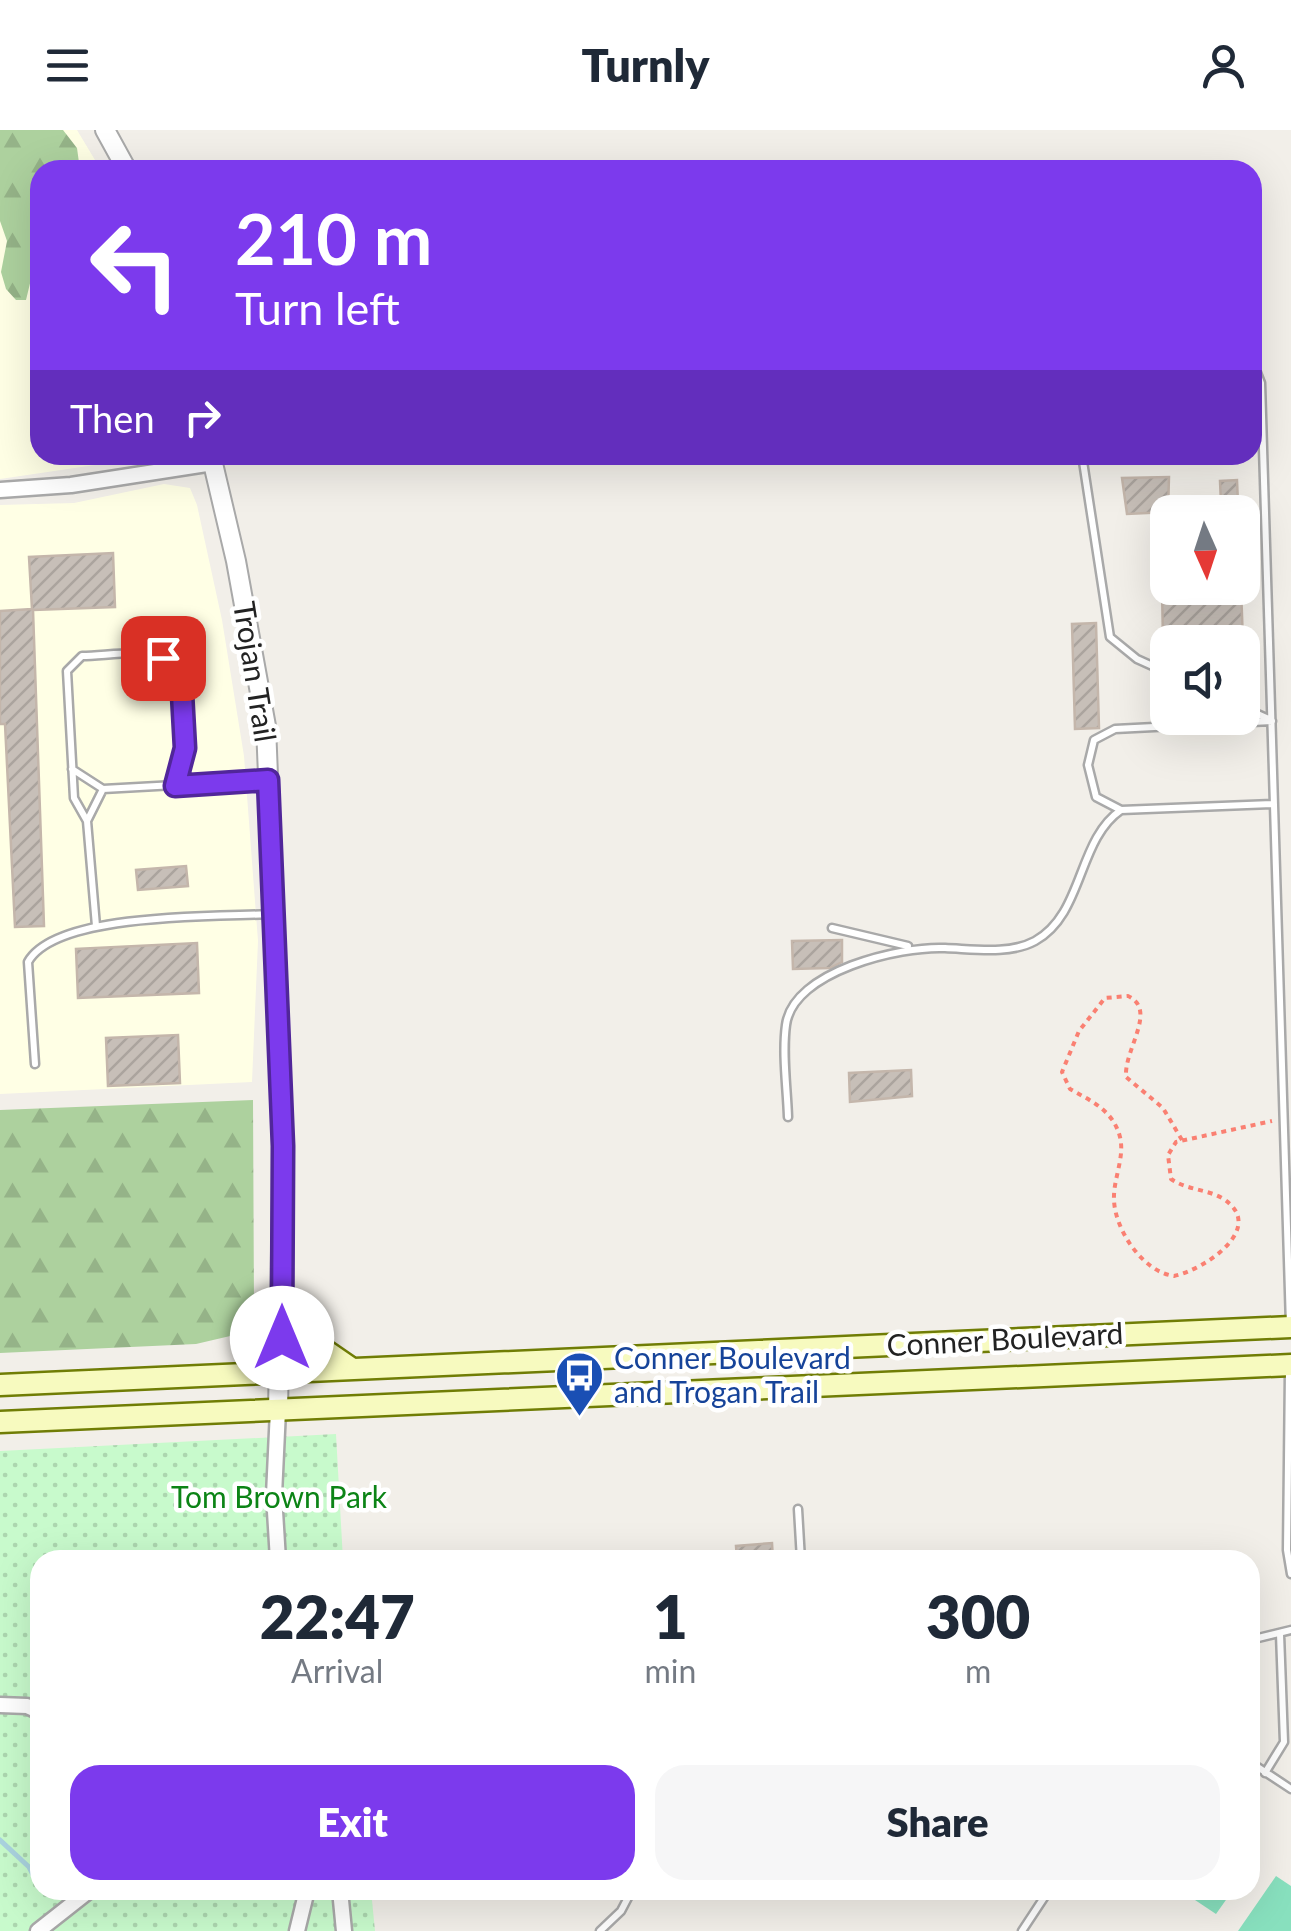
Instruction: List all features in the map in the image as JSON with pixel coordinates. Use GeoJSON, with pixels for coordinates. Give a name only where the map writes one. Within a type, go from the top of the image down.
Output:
{"type":"FeatureCollection","features":[{"type":"Feature","properties":{"kind":"main road"},"geometry":{"type":"LineString","coordinates":[[282,1309],[306,1337],[353,1369]]}},
{"type":"Feature","properties":{"kind":"main road"},"geometry":{"type":"LineString","coordinates":[[1290,1365],[1291,1327]]}},
{"type":"Feature","properties":{"kind":"main road","name":"Conner Boulevard"},"geometry":{"type":"LineString","coordinates":[[0,1385],[1291,1327]]}},
{"type":"Feature","properties":{"kind":"main road","name":"Conner Boulevard"},"geometry":{"type":"LineString","coordinates":[[0,1422],[1290,1365]]}},
{"type":"Feature","properties":{"kind":"street"},"geometry":{"type":"LineString","coordinates":[[105,130],[122,160]]}},
{"type":"Feature","properties":{"kind":"street"},"geometry":{"type":"LineString","coordinates":[[0,490],[71,485],[179,465]]}},
{"type":"Feature","properties":{"kind":"street","name":"Trojan Trail"},"geometry":{"type":"LineString","coordinates":[[213,465],[266,726],[283,1146],[278,1410]]}},
{"type":"Feature","properties":{"kind":"street"},"geometry":{"type":"LineString","coordinates":[[277,1550],[274,1495],[278,1410]]}},
{"type":"Feature","properties":{"kind":"street"},"geometry":{"type":"LineString","coordinates":[[0,1705],[30,1707]]}},
{"type":"Feature","properties":{"kind":"street"},"geometry":{"type":"LineString","coordinates":[[38,1931],[77,1900]]}},
{"type":"Feature","properties":{"kind":"street"},"geometry":{"type":"LineString","coordinates":[[297,1931],[305,1900]]}},
{"type":"Feature","properties":{"kind":"street"},"geometry":{"type":"LineString","coordinates":[[341,1900],[344,1931]]}},
{"type":"Feature","properties":{"kind":"lane"},"geometry":{"type":"LineString","coordinates":[[1262,383],[1291,1327]]}},
{"type":"Feature","properties":{"kind":"lane"},"geometry":{"type":"LineString","coordinates":[[1084,465],[1110,637],[1150,665]]}},
{"type":"Feature","properties":{"kind":"lane"},"geometry":{"type":"LineString","coordinates":[[96,926],[87,821],[74,798],[67,671],[72,662],[82,656],[154,656],[163,658],[181,676],[185,748],[175,786]]}},
{"type":"Feature","properties":{"kind":"lane"},"geometry":{"type":"LineString","coordinates":[[1260,716],[1272,721]]}},
{"type":"Feature","properties":{"kind":"lane"},"geometry":{"type":"LineString","coordinates":[[1272,721],[1104,732],[1089,748],[1090,786],[1104,804],[1121,810],[1274,804]]}},
{"type":"Feature","properties":{"kind":"lane"},"geometry":{"type":"LineString","coordinates":[[72,769],[103,789],[268,780]]}},
{"type":"Feature","properties":{"kind":"lane"},"geometry":{"type":"LineString","coordinates":[[87,821],[103,789]]}},
{"type":"Feature","properties":{"kind":"lane"},"geometry":{"type":"LineString","coordinates":[[832,928],[910,947],[998,949],[1037,940],[1058,920],[1098,834],[1121,810]]}},
{"type":"Feature","properties":{"kind":"lane"},"geometry":{"type":"LineString","coordinates":[[35,1064],[28,962],[35,950],[49,941],[96,926],[274,914]]}},
{"type":"Feature","properties":{"kind":"lane"},"geometry":{"type":"LineString","coordinates":[[788,1117],[786,1023],[794,1002],[804,990],[875,956],[910,947]]}},
{"type":"Feature","properties":{"kind":"lane"},"geometry":{"type":"LineString","coordinates":[[1290,1365],[1286,1550],[1291,1574]]}},
{"type":"Feature","properties":{"kind":"lane"},"geometry":{"type":"LineString","coordinates":[[798,1508],[800,1550]]}},
{"type":"Feature","properties":{"kind":"lane"},"geometry":{"type":"LineString","coordinates":[[1260,1638],[1291,1630]]}},
{"type":"Feature","properties":{"kind":"lane"},"geometry":{"type":"LineString","coordinates":[[1265,1772],[1284,1742],[1280,1634]]}},
{"type":"Feature","properties":{"kind":"lane"},"geometry":{"type":"LineString","coordinates":[[1260,1769],[1291,1789]]}},
{"type":"Feature","properties":{"kind":"lane"},"geometry":{"type":"LineString","coordinates":[[600,1931],[627,1900]]}},
{"type":"Feature","properties":{"kind":"lane"},"geometry":{"type":"LineString","coordinates":[[1022,1931],[1042,1900]]}},
{"type":"Feature","properties":{"kind":"path"},"geometry":{"type":"LineString","coordinates":[[1182,1140],[1163,1108],[1126,1077],[1127,1052],[1144,1016],[1142,1008],[1128,996],[1105,998],[1079,1031],[1062,1072],[1064,1082],[1099,1104],[1115,1125],[1120,1148],[1115,1209],[1140,1258],[1174,1276],[1226,1251],[1235,1221],[1221,1198],[1195,1192],[1171,1180],[1171,1146],[1182,1140],[1284,1120]]}},
{"type":"Feature","properties":{"kind":"shaded area"},"geometry":{"type":"Polygon","coordinates":[[[0,130],[77,130],[95,160],[30,160],[30,465],[95,465],[0,479],[0,130]]]}},
{"type":"Feature","properties":{"kind":"shaded area"},"geometry":{"type":"Polygon","coordinates":[[[164,484],[190,488],[197,505],[222,620],[244,756],[258,941],[252,1082],[0,1094],[0,505],[74,503],[164,484]]]}},
{"type":"Feature","properties":{"kind":"green space"},"geometry":{"type":"Polygon","coordinates":[[[0,130],[63,130],[77,148],[79,160],[30,160],[30,283],[26,300],[16,300],[6,289],[1,272],[7,241],[0,221],[0,130]]]}},
{"type":"Feature","properties":{"kind":"green space"},"geometry":{"type":"Polygon","coordinates":[[[253,1100],[254,1309],[243,1333],[196,1344],[0,1353],[0,1110],[253,1100]]]}},
{"type":"Feature","properties":{"kind":"green space","name":"Tom Brown Park"},"geometry":{"type":"Polygon","coordinates":[[[336,1434],[342,1550],[30,1550],[30,1900],[372,1900],[375,1931],[0,1931],[0,1451],[336,1434]]]}},
{"type":"Feature","properties":{"kind":"green space"},"geometry":{"type":"Polygon","coordinates":[[[1276,1876],[1291,1886],[1291,1931],[1238,1931],[1276,1876]]]}},
{"type":"Feature","properties":{"kind":"green space"},"geometry":{"type":"Polygon","coordinates":[[[1195,1900],[1226,1900],[1216,1914],[1195,1900]]]}},
{"type":"Feature","properties":{"kind":"building"},"geometry":{"type":"Polygon","coordinates":[[[1169,477],[1168,495],[1150,495],[1150,513],[1127,514],[1122,478],[1169,477]]]}},
{"type":"Feature","properties":{"kind":"building"},"geometry":{"type":"Polygon","coordinates":[[[1237,480],[1238,495],[1221,495],[1220,481],[1237,480]]]}},
{"type":"Feature","properties":{"kind":"building"},"geometry":{"type":"Polygon","coordinates":[[[113,553],[115,607],[33,610],[44,926],[15,927],[5,724],[0,724],[0,611],[32,609],[29,557],[113,553]]]}},
{"type":"Feature","properties":{"kind":"building"},"geometry":{"type":"Polygon","coordinates":[[[1162,605],[1242,605],[1242,625],[1163,625],[1162,605]]]}},
{"type":"Feature","properties":{"kind":"building"},"geometry":{"type":"Polygon","coordinates":[[[1096,623],[1099,728],[1075,729],[1072,624],[1096,623]]]}},
{"type":"Feature","properties":{"kind":"building"},"geometry":{"type":"Polygon","coordinates":[[[186,866],[188,886],[138,890],[136,870],[186,866]]]}},
{"type":"Feature","properties":{"kind":"building"},"geometry":{"type":"Polygon","coordinates":[[[842,940],[842,962],[830,968],[793,969],[792,941],[842,940]]]}},
{"type":"Feature","properties":{"kind":"building"},"geometry":{"type":"Polygon","coordinates":[[[197,943],[199,993],[78,998],[76,949],[197,943]]]}},
{"type":"Feature","properties":{"kind":"building"},"geometry":{"type":"Polygon","coordinates":[[[178,1035],[180,1083],[108,1086],[106,1038],[178,1035]]]}},
{"type":"Feature","properties":{"kind":"building"},"geometry":{"type":"Polygon","coordinates":[[[911,1070],[912,1096],[850,1102],[849,1073],[911,1070]]]}},
{"type":"Feature","properties":{"kind":"building"},"geometry":{"type":"Polygon","coordinates":[[[772,1543],[772,1550],[736,1550],[736,1546],[772,1543]]]}},
{"type":"Feature","properties":{"kind":"waterway"},"geometry":{"type":"LineString","coordinates":[[0,1840],[30,1869]]}},
{"type":"Feature","properties":{"kind":"place","name":"Conner Boulevard and Trogan Trail"},"geometry":{"type":"Point","coordinates":[579,1418]}},
{"type":"Feature","properties":{"kind":"route"},"geometry":{"type":"LineString","coordinates":[[163,658],[181,676],[185,748],[175,786],[268,780],[283,1146],[282,1338]]}}]}
